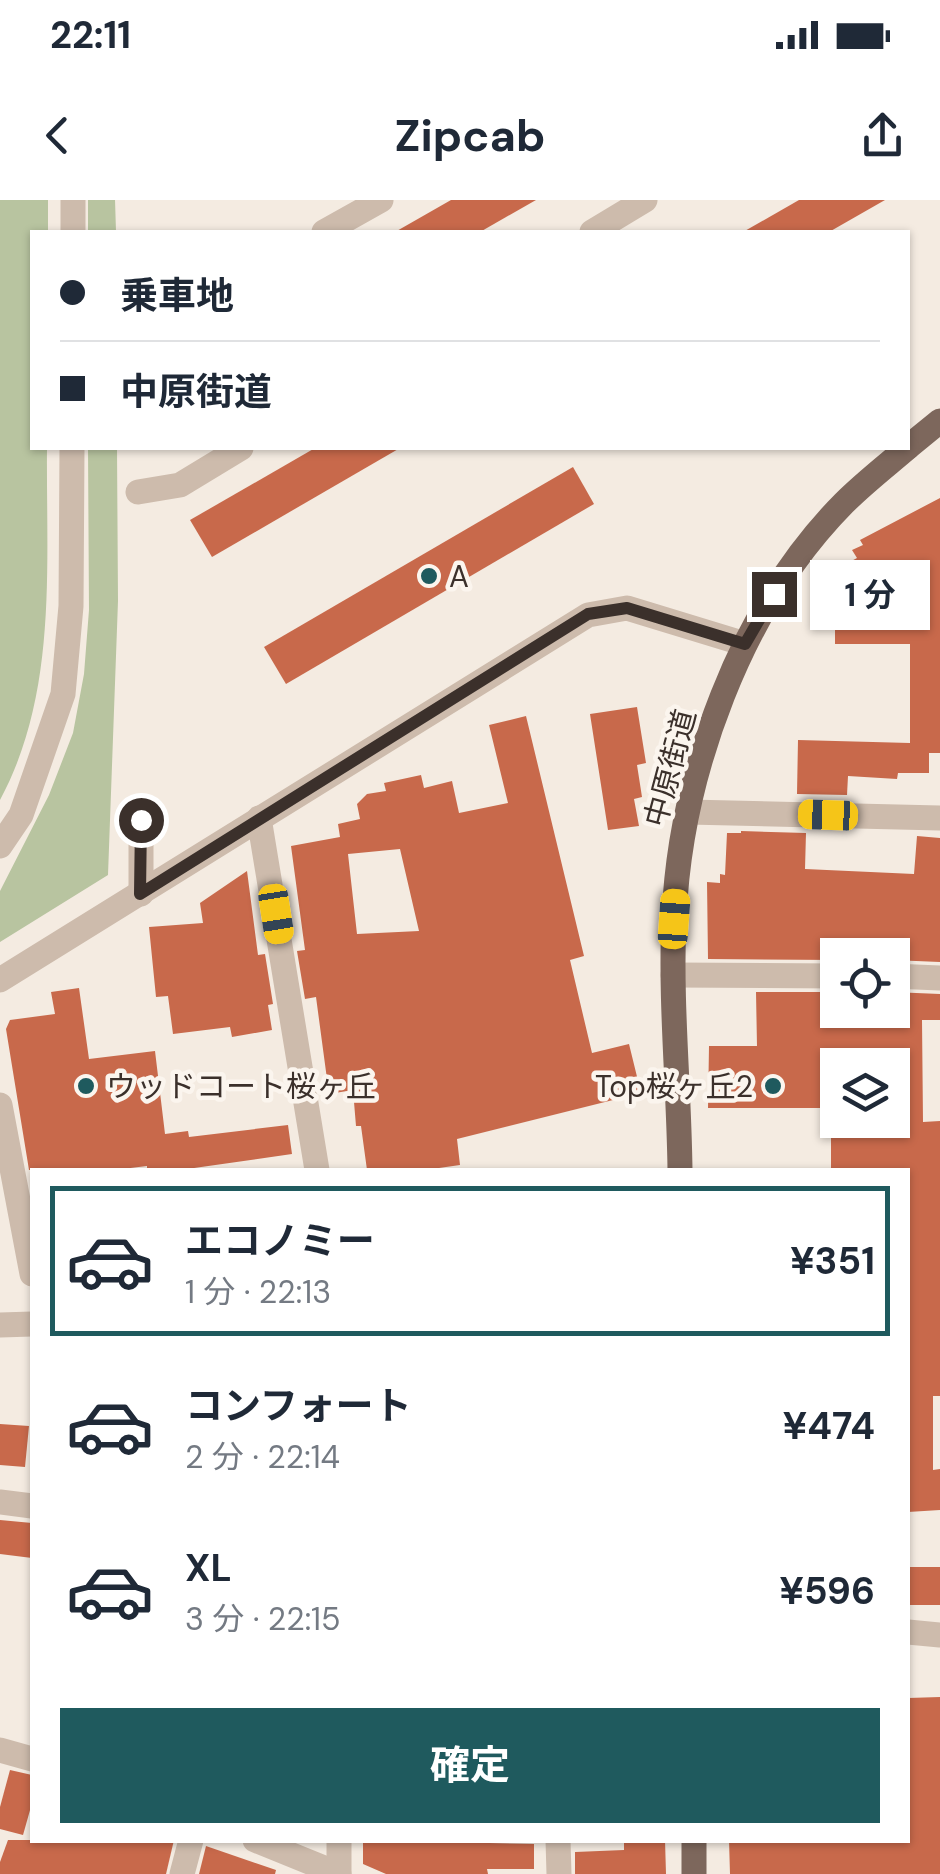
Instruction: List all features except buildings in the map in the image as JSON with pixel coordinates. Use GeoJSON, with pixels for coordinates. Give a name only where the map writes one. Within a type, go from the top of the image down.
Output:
{"type":"FeatureCollection","features":[{"type":"Feature","properties":{"kind":"main road","name":"中原街道"},"geometry":{"type":"LineString","coordinates":[[910,445],[940,421]]}},
{"type":"Feature","properties":{"kind":"main road","name":"中原街道"},"geometry":{"type":"LineString","coordinates":[[680,1168],[674,975],[678,868],[688,812],[717,713],[745,644],[789,570],[843,504],[904,450]]}},
{"type":"Feature","properties":{"kind":"main road"},"geometry":{"type":"LineString","coordinates":[[694,1843],[694,1874]]}},
{"type":"Feature","properties":{"kind":"street"},"geometry":{"type":"LineString","coordinates":[[72,230],[73,200]]}},
{"type":"Feature","properties":{"kind":"street"},"geometry":{"type":"LineString","coordinates":[[328,230],[381,200]]}},
{"type":"Feature","properties":{"kind":"street"},"geometry":{"type":"LineString","coordinates":[[595,230],[645,200]]}},
{"type":"Feature","properties":{"kind":"street"},"geometry":{"type":"LineString","coordinates":[[0,846],[21,815],[63,694],[71,606],[72,450]]}},
{"type":"Feature","properties":{"kind":"street"},"geometry":{"type":"LineString","coordinates":[[138,492],[180,484],[238,450]]}},
{"type":"Feature","properties":{"kind":"street"},"geometry":{"type":"LineString","coordinates":[[0,980],[588,614],[627,608],[745,644]]}},
{"type":"Feature","properties":{"kind":"street"},"geometry":{"type":"LineString","coordinates":[[688,812],[940,818]]}},
{"type":"Feature","properties":{"kind":"street"},"geometry":{"type":"LineString","coordinates":[[259,818],[317,1168]]}},
{"type":"Feature","properties":{"kind":"street"},"geometry":{"type":"LineString","coordinates":[[140,894],[141,820]]}},
{"type":"Feature","properties":{"kind":"street"},"geometry":{"type":"LineString","coordinates":[[674,975],[820,976]]}},
{"type":"Feature","properties":{"kind":"street"},"geometry":{"type":"LineString","coordinates":[[910,977],[940,978]]}},
{"type":"Feature","properties":{"kind":"street"},"geometry":{"type":"LineString","coordinates":[[0,1105],[30,1263]]}},
{"type":"Feature","properties":{"kind":"street"},"geometry":{"type":"LineString","coordinates":[[0,1325],[30,1324]]}},
{"type":"Feature","properties":{"kind":"street"},"geometry":{"type":"LineString","coordinates":[[0,1502],[30,1506]]}},
{"type":"Feature","properties":{"kind":"street"},"geometry":{"type":"LineString","coordinates":[[910,1632],[940,1636]]}},
{"type":"Feature","properties":{"kind":"street"},"geometry":{"type":"LineString","coordinates":[[0,1750],[30,1758]]}},
{"type":"Feature","properties":{"kind":"street"},"geometry":{"type":"LineString","coordinates":[[182,1874],[190,1843]]}},
{"type":"Feature","properties":{"kind":"street"},"geometry":{"type":"LineString","coordinates":[[263,1843],[339,1874],[338,1843]]}},
{"type":"Feature","properties":{"kind":"street"},"geometry":{"type":"LineString","coordinates":[[558,1843],[559,1874]]}},
{"type":"Feature","properties":{"kind":"green space"},"geometry":{"type":"Polygon","coordinates":[[[0,200],[48,200],[48,230],[30,230],[30,450],[47,450],[45,628],[32,716],[19,759],[0,800],[0,200]]]}},
{"type":"Feature","properties":{"kind":"green space"},"geometry":{"type":"Polygon","coordinates":[[[88,200],[115,200],[116,230],[88,230],[88,200]]]}},
{"type":"Feature","properties":{"kind":"green space"},"geometry":{"type":"Polygon","coordinates":[[[88,450],[117,450],[118,601],[108,875],[0,942],[0,891],[49,795],[73,733],[84,674],[89,610],[88,450]]]}},
{"type":"Feature","properties":{"kind":"place","name":"A"},"geometry":{"type":"Point","coordinates":[429,576]}},
{"type":"Feature","properties":{"kind":"place","name":"ウッドコート桜ヶ丘"},"geometry":{"type":"Point","coordinates":[86,1086]}},
{"type":"Feature","properties":{"kind":"place","name":"Top桜ヶ丘2"},"geometry":{"type":"Point","coordinates":[773,1086]}},
{"type":"Feature","properties":{"kind":"route"},"geometry":{"type":"LineString","coordinates":[[141,820],[140,894],[588,614],[627,608],[745,644],[774,594]]}}]}
